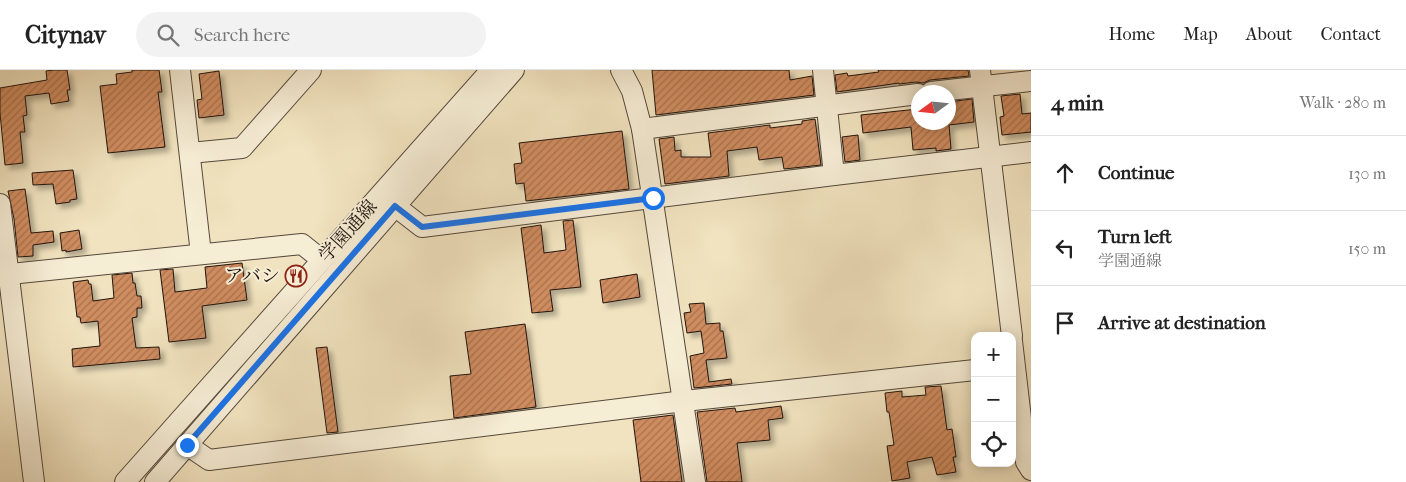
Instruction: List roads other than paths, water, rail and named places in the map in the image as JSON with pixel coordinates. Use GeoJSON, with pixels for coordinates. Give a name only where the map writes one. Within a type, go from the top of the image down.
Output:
{"type":"FeatureCollection","features":[{"type":"Feature","properties":{"kind":"street"},"geometry":{"type":"LineString","coordinates":[[180,70],[201,254]]}},
{"type":"Feature","properties":{"kind":"street"},"geometry":{"type":"LineString","coordinates":[[190,153],[242,148],[310,70]]}},
{"type":"Feature","properties":{"kind":"street","name":"学園通線"},"geometry":{"type":"LineString","coordinates":[[125,482],[490,70]]}},
{"type":"Feature","properties":{"kind":"street","name":"学園通線"},"geometry":{"type":"LineString","coordinates":[[155,482],[514,70]]}},
{"type":"Feature","properties":{"kind":"street"},"geometry":{"type":"LineString","coordinates":[[621,70],[632,91],[642,129],[695,482]]}},
{"type":"Feature","properties":{"kind":"street"},"geometry":{"type":"LineString","coordinates":[[823,70],[834,175]]}},
{"type":"Feature","properties":{"kind":"street"},"geometry":{"type":"LineString","coordinates":[[956,85],[981,78],[1031,81]]}},
{"type":"Feature","properties":{"kind":"street"},"geometry":{"type":"LineString","coordinates":[[981,78],[1012,332]]}},
{"type":"Feature","properties":{"kind":"street"},"geometry":{"type":"LineString","coordinates":[[642,129],[911,95]]}},
{"type":"Feature","properties":{"kind":"street"},"geometry":{"type":"LineString","coordinates":[[395,206],[422,227],[1031,152]]}},
{"type":"Feature","properties":{"kind":"street"},"geometry":{"type":"LineString","coordinates":[[0,204],[4,274],[34,482]]}},
{"type":"Feature","properties":{"kind":"street"},"geometry":{"type":"LineString","coordinates":[[4,274],[302,244],[322,260]]}},
{"type":"Feature","properties":{"kind":"street"},"geometry":{"type":"LineString","coordinates":[[187,445],[209,460],[684,401],[971,370]]}},
{"type":"Feature","properties":{"kind":"street"},"geometry":{"type":"LineString","coordinates":[[1015,377],[1026,462],[1031,470]]}},
{"type":"Feature","properties":{"kind":"place","name":"アバシ"},"geometry":{"type":"Point","coordinates":[296,276]}}]}
